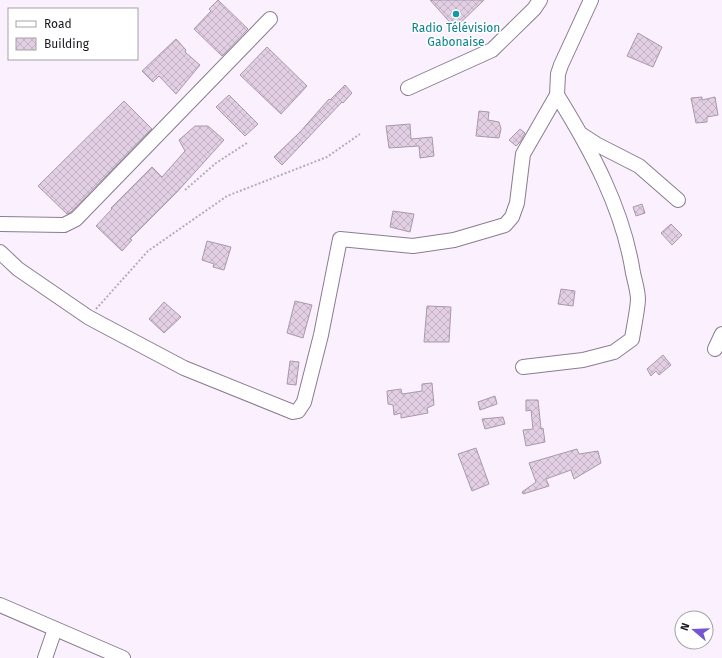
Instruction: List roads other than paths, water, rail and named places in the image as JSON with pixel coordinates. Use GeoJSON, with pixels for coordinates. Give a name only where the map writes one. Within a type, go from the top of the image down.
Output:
{"type":"FeatureCollection","features":[{"type":"Feature","properties":{"kind":"street"},"geometry":{"type":"LineString","coordinates":[[408,88],[492,50],[534,9],[540,0]]}},
{"type":"Feature","properties":{"kind":"street"},"geometry":{"type":"LineString","coordinates":[[0,252],[18,269],[88,317],[184,368],[293,412],[298,411],[304,402],[321,335],[340,239],[413,246],[454,240],[505,225],[512,217],[517,203],[523,154],[557,95],[558,74],[561,65],[591,0]]}},
{"type":"Feature","properties":{"kind":"street"},"geometry":{"type":"LineString","coordinates":[[0,224],[64,225],[76,219],[270,19]]}},
{"type":"Feature","properties":{"kind":"street"},"geometry":{"type":"LineString","coordinates":[[523,367],[583,360],[614,352],[632,339],[638,299],[631,259],[620,218],[605,182],[582,135],[557,95]]}},
{"type":"Feature","properties":{"kind":"street"},"geometry":{"type":"LineString","coordinates":[[582,135],[596,144],[639,166],[678,200]]}},
{"type":"Feature","properties":{"kind":"street"},"geometry":{"type":"LineString","coordinates":[[715,349],[722,334]]}},
{"type":"Feature","properties":{"kind":"street"},"geometry":{"type":"LineString","coordinates":[[0,605],[124,658]]}},
{"type":"Feature","properties":{"kind":"street"},"geometry":{"type":"LineString","coordinates":[[45,658],[55,629]]}},
{"type":"Feature","properties":{"kind":"place","name":"Radio Télévision Gabonaise"},"geometry":{"type":"Point","coordinates":[456,14]}}]}
